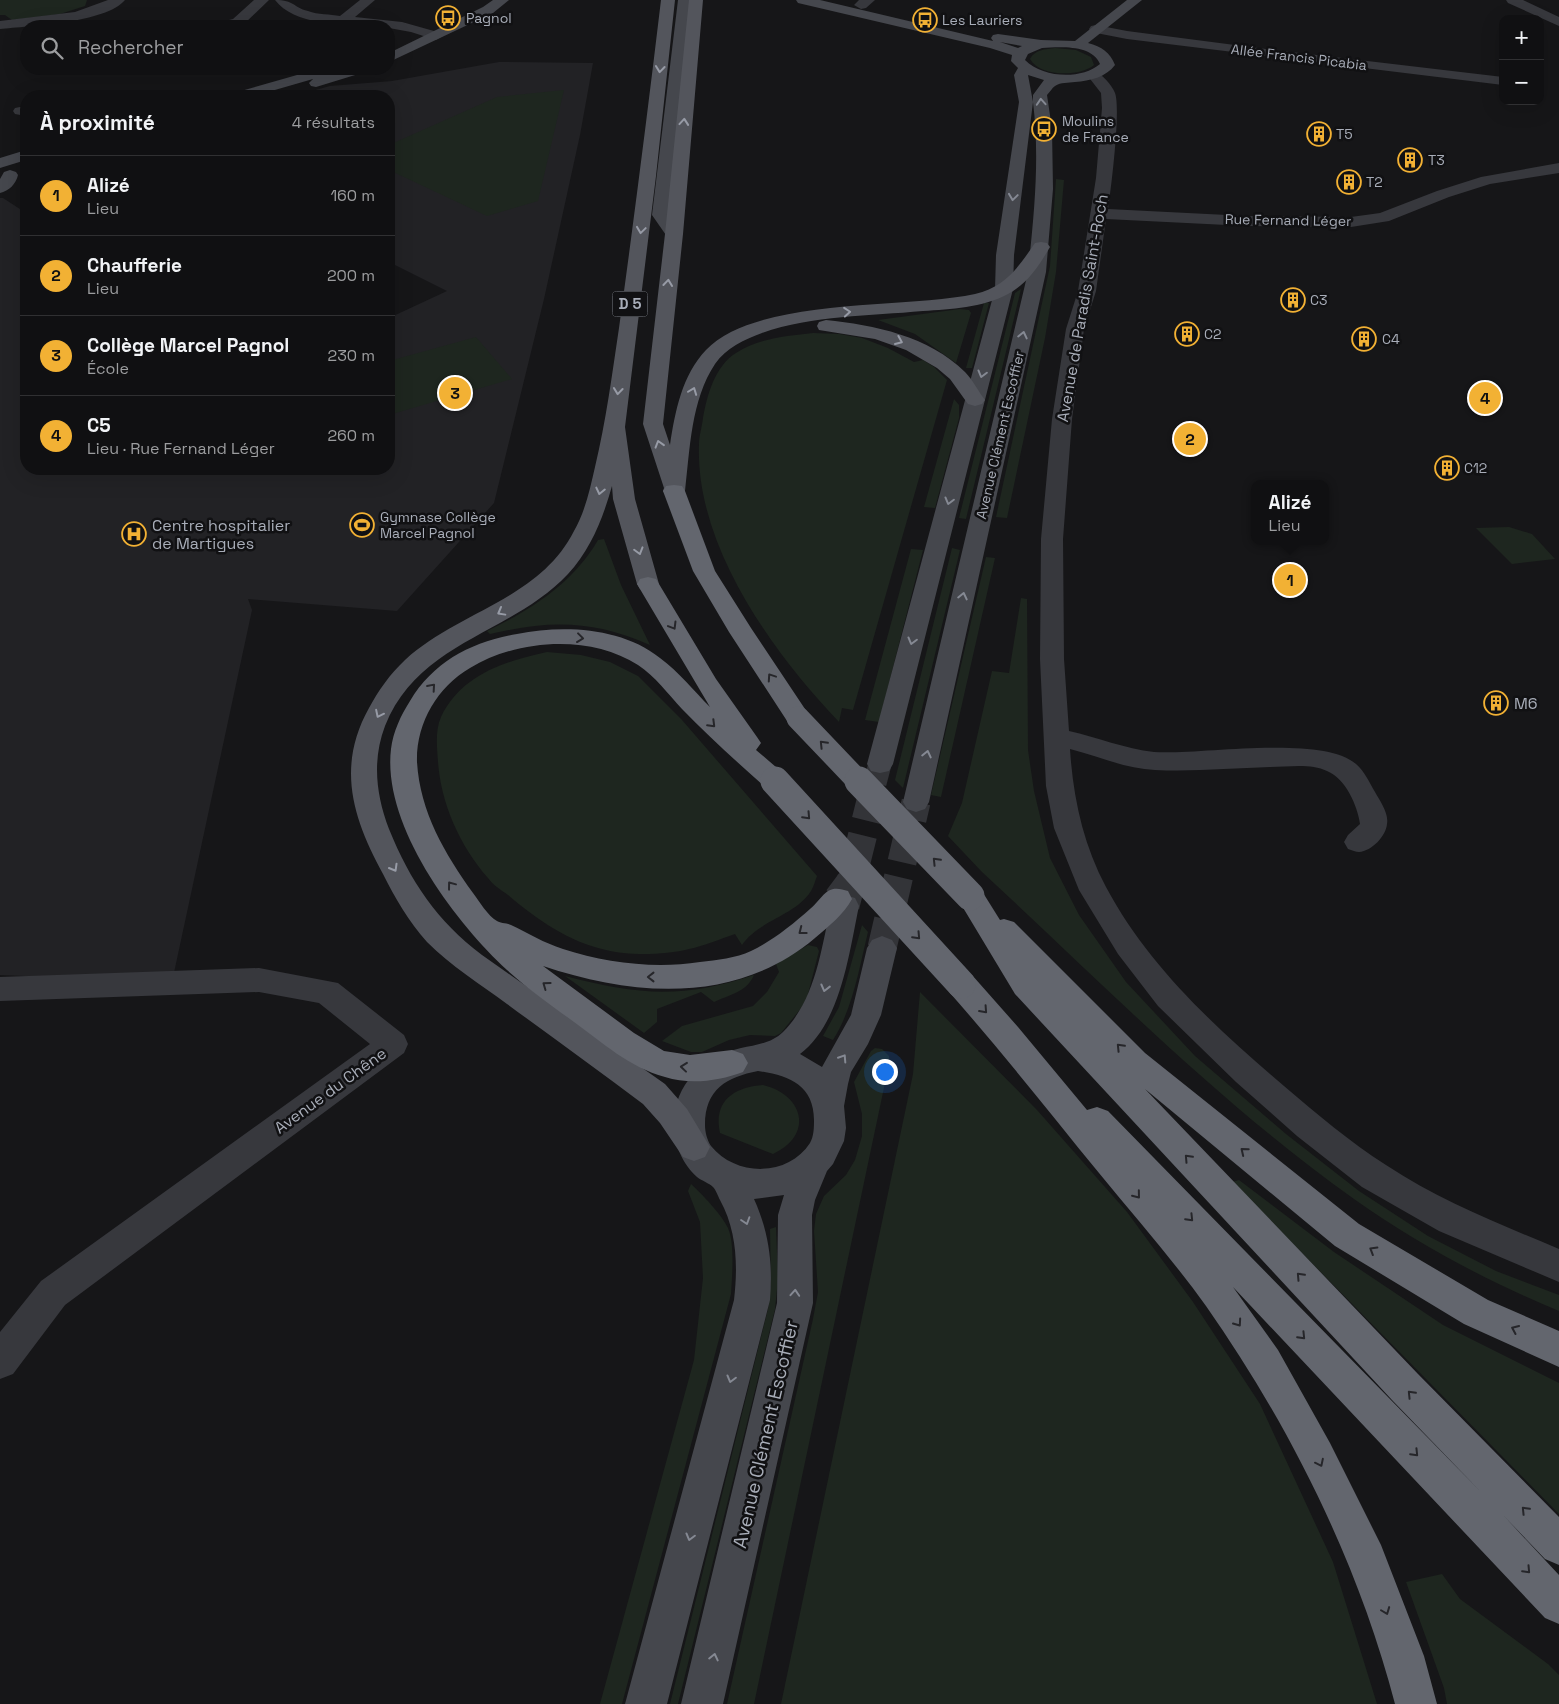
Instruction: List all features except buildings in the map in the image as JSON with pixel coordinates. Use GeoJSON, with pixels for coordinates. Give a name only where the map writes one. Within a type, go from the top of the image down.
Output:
{"type":"FeatureCollection","features":[{"type":"Feature","properties":{"kind":"highway","name":"D 5"},"geometry":{"type":"LineString","coordinates":[[674,490],[704,571],[740,632],[798,718],[970,896]]}},
{"type":"Feature","properties":{"kind":"highway","name":"D 5"},"geometry":{"type":"LineString","coordinates":[[648,584],[707,684],[774,780]]}},
{"type":"Feature","properties":{"kind":"highway"},"geometry":{"type":"LineString","coordinates":[[745,1061],[700,1068],[683,1068],[647,1057],[538,979],[482,922],[448,882],[416,820],[406,782],[404,752],[410,725],[424,696],[441,677],[459,663],[478,652],[507,643],[553,636],[578,637],[627,649],[648,660],[716,729],[774,780],[1007,1036],[1217,1293],[1265,1363],[1317,1456],[1367,1559],[1403,1656],[1416,1704]]}},
{"type":"Feature","properties":{"kind":"highway"},"geometry":{"type":"LineString","coordinates":[[970,896],[1134,1062],[1347,1235],[1476,1312],[1559,1349]]}},
{"type":"Feature","properties":{"kind":"highway"},"geometry":{"type":"LineString","coordinates":[[970,896],[1026,985],[1405,1388],[1559,1545]]}},
{"type":"Feature","properties":{"kind":"highway"},"geometry":{"type":"LineString","coordinates":[[482,922],[517,943],[578,965],[640,977],[673,977],[712,973],[764,958],[842,902]]}},
{"type":"Feature","properties":{"kind":"highway"},"geometry":{"type":"LineString","coordinates":[[1007,1036],[1095,1119],[1559,1604]]}},
{"type":"Feature","properties":{"kind":"main road"},"geometry":{"type":"LineString","coordinates":[[395,54],[430,33],[502,0]]}},
{"type":"Feature","properties":{"kind":"main road"},"geometry":{"type":"LineString","coordinates":[[489,5],[513,0]]}},
{"type":"Feature","properties":{"kind":"main road"},"geometry":{"type":"LineString","coordinates":[[659,0],[666,17]]}},
{"type":"Feature","properties":{"kind":"main road","name":"D 5"},"geometry":{"type":"LineString","coordinates":[[648,584],[624,499],[615,427],[648,176],[668,0]]}},
{"type":"Feature","properties":{"kind":"main road"},"geometry":{"type":"LineString","coordinates":[[674,234],[660,214],[685,0]]}},
{"type":"Feature","properties":{"kind":"main road","name":"D 5"},"geometry":{"type":"LineString","coordinates":[[674,490],[653,424],[674,234],[696,0]]}},
{"type":"Feature","properties":{"kind":"main road"},"geometry":{"type":"LineString","coordinates":[[802,0],[994,45],[1022,61],[1041,75],[1063,78],[1094,75],[1108,65],[1101,53],[1078,45],[1041,44],[1004,39],[864,2],[838,0]]}},
{"type":"Feature","properties":{"kind":"main road"},"geometry":{"type":"LineString","coordinates":[[1078,45],[1135,0]]}},
{"type":"Feature","properties":{"kind":"main road"},"geometry":{"type":"LineString","coordinates":[[395,45],[430,33]]}},
{"type":"Feature","properties":{"kind":"main road"},"geometry":{"type":"LineString","coordinates":[[1022,61],[1024,50],[1041,44]]}},
{"type":"Feature","properties":{"kind":"main road","name":"Avenue Clément Escoffier"},"geometry":{"type":"LineString","coordinates":[[880,764],[1004,289],[1006,255],[1026,102],[1021,75],[1022,61]]}},
{"type":"Feature","properties":{"kind":"main road"},"geometry":{"type":"LineString","coordinates":[[260,90],[312,75]]}},
{"type":"Feature","properties":{"kind":"main road"},"geometry":{"type":"LineString","coordinates":[[291,90],[340,75]]}},
{"type":"Feature","properties":{"kind":"main road","name":"Avenue Clément Escoffier"},"geometry":{"type":"LineString","coordinates":[[916,802],[1035,282],[1041,247],[1045,168],[1044,129],[1040,94],[1049,83],[1063,78]]}},
{"type":"Feature","properties":{"kind":"main road"},"geometry":{"type":"LineString","coordinates":[[2,173],[20,160]]}},
{"type":"Feature","properties":{"kind":"main road"},"geometry":{"type":"LineString","coordinates":[[2,173],[20,168]]}},
{"type":"Feature","properties":{"kind":"main road"},"geometry":{"type":"LineString","coordinates":[[674,490],[688,408],[700,374],[708,360],[728,341],[745,333],[802,317],[965,301],[993,294],[1004,289],[1022,276],[1032,265],[1041,247]]}},
{"type":"Feature","properties":{"kind":"main road"},"geometry":{"type":"LineString","coordinates":[[764,327],[802,325],[845,327],[893,338],[913,347],[947,367],[958,376],[975,400]]}},
{"type":"Feature","properties":{"kind":"main road"},"geometry":{"type":"LineString","coordinates":[[615,427],[592,521],[574,553],[563,567],[534,592],[444,644],[424,658],[403,676],[390,694],[370,735],[363,764],[365,788],[383,850],[416,907],[435,932],[482,970],[654,1094],[680,1124],[706,1165],[725,1177],[748,1184],[771,1184],[794,1177],[813,1164],[825,1146],[831,1125],[829,1104],[836,1068],[857,1035],[866,1015],[882,948]]}},
{"type":"Feature","properties":{"kind":"main road"},"geometry":{"type":"LineString","coordinates":[[694,1147],[688,1127],[690,1107],[698,1089],[714,1073],[774,1052],[792,1042],[813,1017],[822,998],[842,902]]}},
{"type":"Feature","properties":{"kind":"main road"},"geometry":{"type":"LineString","coordinates":[[745,1061],[781,1061],[803,1070],[819,1085],[829,1104]]}},
{"type":"Feature","properties":{"kind":"main road","name":"Avenue Clément Escoffier"},"geometry":{"type":"LineString","coordinates":[[702,1704],[795,1303],[796,1216],[798,1200],[813,1164]]}},
{"type":"Feature","properties":{"kind":"main road"},"geometry":{"type":"LineString","coordinates":[[646,1704],[752,1300],[755,1272],[753,1246],[747,1220],[737,1197],[725,1177]]}},
{"type":"Feature","properties":{"kind":"street"},"geometry":{"type":"LineString","coordinates":[[41,20],[91,12],[118,0]]}},
{"type":"Feature","properties":{"kind":"street"},"geometry":{"type":"LineString","coordinates":[[240,20],[262,0]]}},
{"type":"Feature","properties":{"kind":"street"},"geometry":{"type":"LineString","coordinates":[[282,0],[287,7],[300,14],[343,20],[368,0]]}},
{"type":"Feature","properties":{"kind":"street"},"geometry":{"type":"LineString","coordinates":[[1513,0],[1559,22]]}},
{"type":"Feature","properties":{"kind":"street"},"geometry":{"type":"LineString","coordinates":[[0,25],[20,23]]}},
{"type":"Feature","properties":{"kind":"street"},"geometry":{"type":"LineString","coordinates":[[395,25],[430,33]]}},
{"type":"Feature","properties":{"kind":"street","name":"Allée Francis Picabia"},"geometry":{"type":"LineString","coordinates":[[1096,29],[1127,35],[1258,52],[1499,81]]}},
{"type":"Feature","properties":{"kind":"street","name":"Avenue de Paradis Saint-Roch"},"geometry":{"type":"LineString","coordinates":[[1094,75],[1108,92],[1109,108],[1099,214],[1087,292],[1075,329],[1060,442],[1052,539],[1052,659],[1059,786],[1068,828],[1093,890],[1128,946],[1169,996],[1254,1079],[1308,1126],[1374,1176],[1451,1220],[1559,1266]]}},
{"type":"Feature","properties":{"kind":"street","name":"Rue Fernand Léger"},"geometry":{"type":"LineString","coordinates":[[1099,214],[1328,223],[1366,220],[1383,217],[1486,180],[1559,168]]}},
{"type":"Feature","properties":{"kind":"street"},"geometry":{"type":"LineString","coordinates":[[1057,738],[1086,742],[1140,760],[1302,757],[1333,762],[1346,770],[1356,780],[1372,812],[1374,824],[1369,834],[1358,842]]}},
{"type":"Feature","properties":{"kind":"street","name":"Avenue du Chêne"},"geometry":{"type":"LineString","coordinates":[[0,989],[259,980],[326,992],[393,1044],[53,1293],[0,1361]]}},
{"type":"Feature","properties":{"kind":"shaded area"},"geometry":{"type":"Polygon","coordinates":[[[0,0],[87,0],[85,6],[60,14],[12,20],[5,15],[0,15],[0,0]]]}},
{"type":"Feature","properties":{"kind":"shaded area"},"geometry":{"type":"Polygon","coordinates":[[[1055,48],[1076,50],[1091,57],[1094,65],[1080,72],[1060,73],[1042,69],[1030,59],[1037,52],[1055,48]]]}},
{"type":"Feature","properties":{"kind":"shaded area"},"geometry":{"type":"Polygon","coordinates":[[[499,62],[593,63],[580,135],[544,299],[494,503],[397,611],[248,599],[252,610],[172,982],[0,975],[0,198],[20,209],[20,475],[395,475],[395,315],[447,291],[395,265],[395,90],[316,90],[330,86],[392,81],[499,62]]]}},
{"type":"Feature","properties":{"kind":"shaded area"},"geometry":{"type":"Polygon","coordinates":[[[564,90],[538,201],[487,216],[395,173],[395,142],[497,97],[564,90]]]}},
{"type":"Feature","properties":{"kind":"shaded area"},"geometry":{"type":"Polygon","coordinates":[[[1056,179],[1064,180],[1056,272],[1045,338],[1007,518],[996,517],[1050,266],[1056,179]]]}},
{"type":"Feature","properties":{"kind":"shaded area"},"geometry":{"type":"Polygon","coordinates":[[[1021,289],[966,519],[959,518],[1015,293],[1021,289]]]}},
{"type":"Feature","properties":{"kind":"shaded area"},"geometry":{"type":"Polygon","coordinates":[[[984,303],[989,303],[972,368],[966,368],[984,303]]]}},
{"type":"Feature","properties":{"kind":"shaded area"},"geometry":{"type":"Polygon","coordinates":[[[960,309],[969,310],[971,313],[956,363],[915,334],[878,320],[960,309]]]}},
{"type":"Feature","properties":{"kind":"shaded area"},"geometry":{"type":"Polygon","coordinates":[[[813,333],[839,334],[862,338],[888,348],[914,362],[923,360],[934,367],[947,380],[853,710],[842,708],[839,722],[788,663],[742,595],[724,558],[710,520],[701,482],[699,438],[707,400],[717,373],[723,365],[736,353],[754,344],[773,338],[813,333]]]}},
{"type":"Feature","properties":{"kind":"shaded area"},"geometry":{"type":"Polygon","coordinates":[[[476,337],[512,379],[395,413],[395,359],[476,337]]]}},
{"type":"Feature","properties":{"kind":"shaded area"},"geometry":{"type":"Polygon","coordinates":[[[954,399],[959,405],[959,418],[935,508],[924,507],[954,399]]]}},
{"type":"Feature","properties":{"kind":"shaded area"},"geometry":{"type":"Polygon","coordinates":[[[1509,527],[1532,534],[1555,559],[1512,564],[1476,528],[1509,527]]]}},
{"type":"Feature","properties":{"kind":"shaded area"},"geometry":{"type":"Polygon","coordinates":[[[604,539],[621,585],[650,645],[609,631],[571,625],[532,626],[490,634],[487,631],[519,614],[550,594],[576,569],[598,540],[604,539]]]}},
{"type":"Feature","properties":{"kind":"shaded area"},"geometry":{"type":"Polygon","coordinates":[[[952,548],[960,550],[903,788],[895,780],[952,548]]]}},
{"type":"Feature","properties":{"kind":"shaded area"},"geometry":{"type":"Polygon","coordinates":[[[911,549],[923,550],[879,722],[865,720],[911,549]]]}},
{"type":"Feature","properties":{"kind":"shaded area"},"geometry":{"type":"Polygon","coordinates":[[[986,557],[995,558],[941,797],[931,795],[986,557]]]}},
{"type":"Feature","properties":{"kind":"shaded area"},"geometry":{"type":"Polygon","coordinates":[[[1021,598],[1027,599],[1028,750],[1034,791],[1050,858],[1079,915],[1126,982],[1195,1056],[1286,1134],[1359,1191],[1428,1236],[1496,1271],[1559,1295],[1559,1311],[1453,1261],[1378,1216],[1304,1162],[1163,1042],[982,872],[948,836],[962,803],[992,671],[1009,673],[1021,598]]]}},
{"type":"Feature","properties":{"kind":"shaded area"},"geometry":{"type":"Polygon","coordinates":[[[547,652],[581,655],[610,662],[638,676],[682,720],[817,876],[812,889],[804,899],[758,930],[742,945],[735,934],[679,951],[658,954],[636,954],[606,950],[566,935],[530,913],[492,883],[469,852],[448,809],[443,793],[438,762],[437,739],[439,722],[460,690],[472,680],[500,665],[547,652]]]}},
{"type":"Feature","properties":{"kind":"shaded area"},"geometry":{"type":"Polygon","coordinates":[[[862,925],[868,932],[858,974],[846,1015],[833,1040],[823,1036],[839,1007],[862,925]]]}},
{"type":"Feature","properties":{"kind":"shaded area"},"geometry":{"type":"Polygon","coordinates":[[[808,945],[817,947],[819,951],[807,998],[781,1033],[775,1036],[750,1035],[729,1040],[702,1052],[691,1052],[662,1041],[682,1026],[753,1006],[767,992],[779,972],[776,964],[808,945]]]}},
{"type":"Feature","properties":{"kind":"shaded area"},"geometry":{"type":"Polygon","coordinates":[[[754,975],[751,981],[742,989],[714,1002],[701,992],[657,1009],[657,1022],[644,1033],[565,976],[615,987],[660,992],[705,988],[754,975]]]}},
{"type":"Feature","properties":{"kind":"shaded area"},"geometry":{"type":"Polygon","coordinates":[[[920,992],[1037,1110],[1127,1212],[1193,1302],[1260,1404],[1333,1562],[1377,1704],[781,1704],[913,1074],[920,992]]]}},
{"type":"Feature","properties":{"kind":"shaded area"},"geometry":{"type":"Polygon","coordinates":[[[875,1048],[882,1049],[889,1056],[889,1064],[754,1704],[727,1704],[818,1292],[814,1231],[816,1214],[824,1196],[846,1175],[855,1160],[862,1136],[862,1114],[854,1082],[871,1051],[875,1048]]]}},
{"type":"Feature","properties":{"kind":"shaded area"},"geometry":{"type":"Polygon","coordinates":[[[763,1085],[777,1090],[788,1097],[795,1106],[799,1116],[799,1126],[794,1137],[786,1146],[773,1154],[720,1133],[720,1112],[728,1098],[743,1089],[763,1085]]]}},
{"type":"Feature","properties":{"kind":"shaded area"},"geometry":{"type":"Polygon","coordinates":[[[1239,1180],[1334,1252],[1443,1325],[1559,1383],[1559,1514],[1232,1182],[1239,1180]]]}},
{"type":"Feature","properties":{"kind":"shaded area"},"geometry":{"type":"Polygon","coordinates":[[[691,1184],[717,1211],[728,1228],[732,1243],[731,1294],[622,1704],[600,1704],[694,1360],[703,1278],[700,1222],[688,1191],[691,1184]]]}},
{"type":"Feature","properties":{"kind":"shaded area"},"geometry":{"type":"Polygon","coordinates":[[[776,1227],[778,1279],[775,1309],[678,1704],[670,1704],[768,1309],[771,1282],[770,1229],[776,1227]]]}},
{"type":"Feature","properties":{"kind":"shaded area"},"geometry":{"type":"Polygon","coordinates":[[[1442,1574],[1460,1599],[1548,1664],[1559,1675],[1559,1704],[1447,1704],[1444,1688],[1406,1582],[1442,1574]]]}},
{"type":"Feature","properties":{"kind":"tunnel"},"geometry":{"type":"LineString","coordinates":[[875,783],[880,764]]}},
{"type":"Feature","properties":{"kind":"tunnel"},"geometry":{"type":"LineString","coordinates":[[845,906],[876,781]]}},
{"type":"Feature","properties":{"kind":"tunnel"},"geometry":{"type":"LineString","coordinates":[[882,948],[916,802]]}},
{"type":"Feature","properties":{"kind":"tunnel"},"geometry":{"type":"LineString","coordinates":[[838,899],[853,879]]}},
{"type":"Feature","properties":{"kind":"place","name":"Pagnol"},"geometry":{"type":"Point","coordinates":[448,18]}},
{"type":"Feature","properties":{"kind":"place","name":"Les Lauriers"},"geometry":{"type":"Point","coordinates":[925,20]}},
{"type":"Feature","properties":{"kind":"place","name":"Moulins de France"},"geometry":{"type":"Point","coordinates":[1044,129]}},
{"type":"Feature","properties":{"kind":"place","name":"T5"},"geometry":{"type":"Point","coordinates":[1319,134]}},
{"type":"Feature","properties":{"kind":"place","name":"T3"},"geometry":{"type":"Point","coordinates":[1410,160]}},
{"type":"Feature","properties":{"kind":"place","name":"T2"},"geometry":{"type":"Point","coordinates":[1349,182]}},
{"type":"Feature","properties":{"kind":"place","name":"C3"},"geometry":{"type":"Point","coordinates":[1293,300]}},
{"type":"Feature","properties":{"kind":"place","name":"C2"},"geometry":{"type":"Point","coordinates":[1187,334]}},
{"type":"Feature","properties":{"kind":"place","name":"C4"},"geometry":{"type":"Point","coordinates":[1364,339]}},
{"type":"Feature","properties":{"kind":"place","name":"Collège Marcel Pagnol"},"geometry":{"type":"Point","coordinates":[455,393]}},
{"type":"Feature","properties":{"kind":"place","name":"C5"},"geometry":{"type":"Point","coordinates":[1485,398]}},
{"type":"Feature","properties":{"kind":"place","name":"Chaufferie"},"geometry":{"type":"Point","coordinates":[1190,439]}},
{"type":"Feature","properties":{"kind":"place","name":"C12"},"geometry":{"type":"Point","coordinates":[1447,468]}},
{"type":"Feature","properties":{"kind":"place","name":"Gymnase Collège Marcel Pagnol"},"geometry":{"type":"Point","coordinates":[362,525]}},
{"type":"Feature","properties":{"kind":"place","name":"Centre hospitalier de Martigues"},"geometry":{"type":"Point","coordinates":[134,534]}},
{"type":"Feature","properties":{"kind":"place","name":"Alizé"},"geometry":{"type":"Point","coordinates":[1290,580]}},
{"type":"Feature","properties":{"kind":"place","name":"M6"},"geometry":{"type":"Point","coordinates":[1496,703]}}]}
